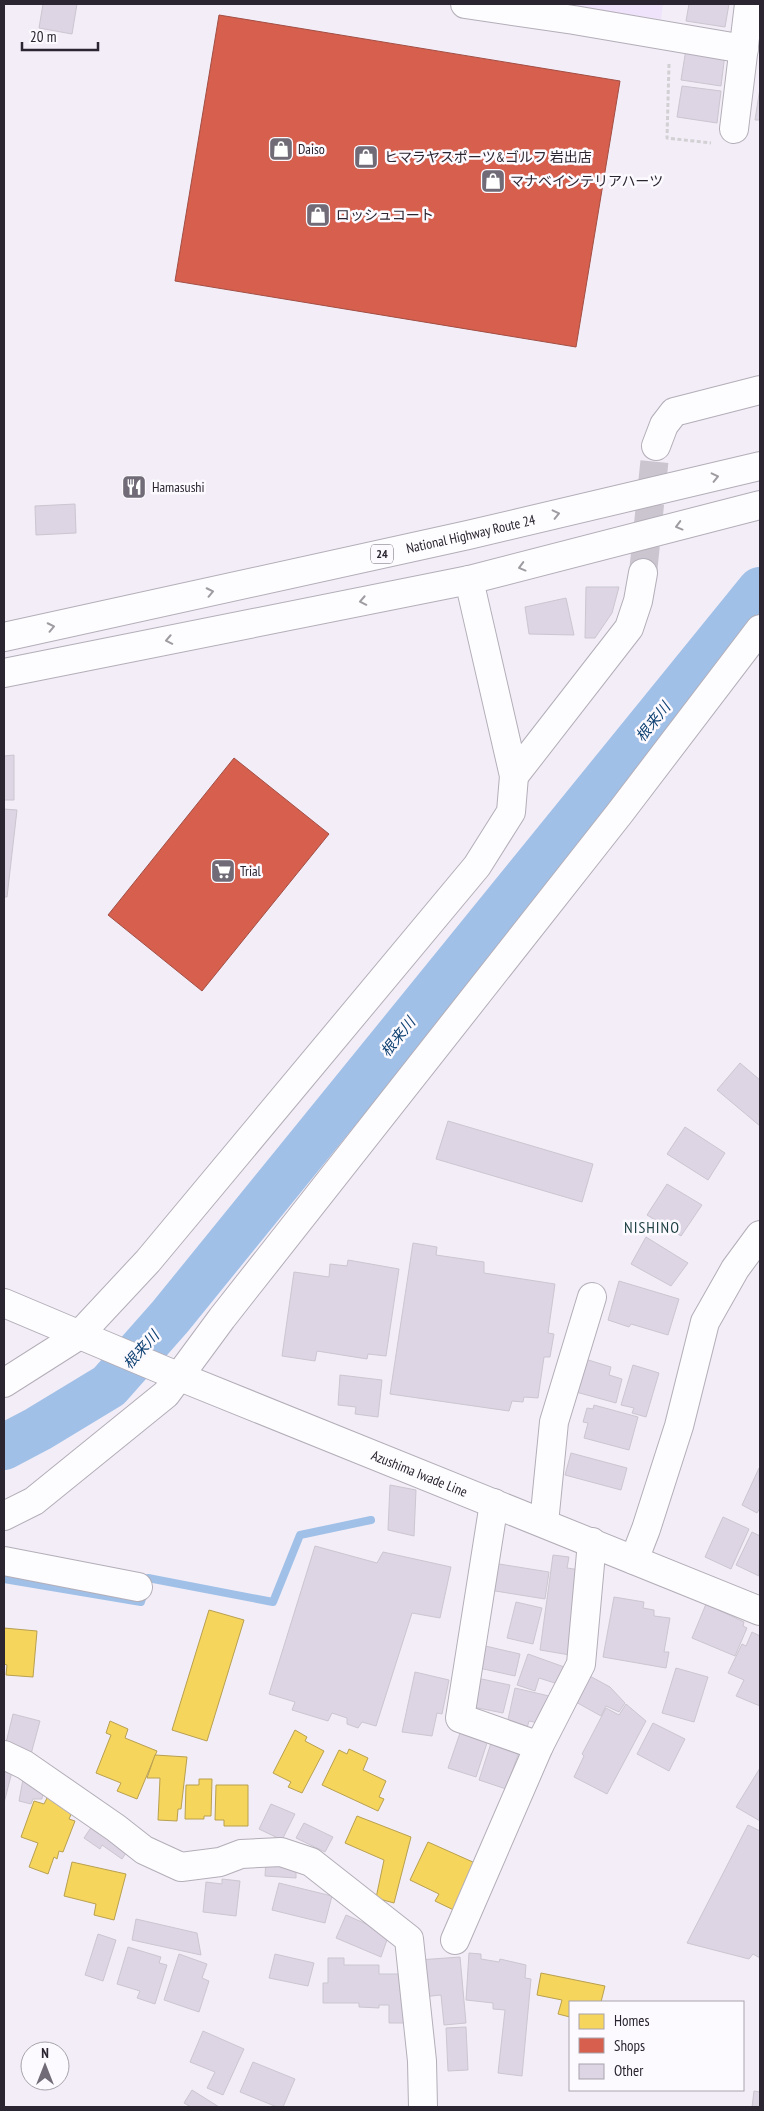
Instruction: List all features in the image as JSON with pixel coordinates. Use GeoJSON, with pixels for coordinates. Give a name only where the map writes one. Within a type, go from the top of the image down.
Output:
{"type":"FeatureCollection","features":[{"type":"Feature","properties":{"kind":"main road"},"geometry":{"type":"LineString","coordinates":[[465,4],[574,20],[670,38],[744,49]]}},
{"type":"Feature","properties":{"kind":"main road"},"geometry":{"type":"LineString","coordinates":[[723,136],[744,49],[749,4]]}},
{"type":"Feature","properties":{"kind":"main road"},"geometry":{"type":"LineString","coordinates":[[656,446],[664,425],[674,412],[760,390]]}},
{"type":"Feature","properties":{"kind":"main road","name":"National Highway Route 24"},"geometry":{"type":"LineString","coordinates":[[4,637],[468,535],[760,466]]}},
{"type":"Feature","properties":{"kind":"main road"},"geometry":{"type":"LineString","coordinates":[[4,673],[469,580],[760,505]]}},
{"type":"Feature","properties":{"kind":"main road"},"geometry":{"type":"LineString","coordinates":[[514,776],[630,628],[638,601],[642,573]]}},
{"type":"Feature","properties":{"kind":"main road"},"geometry":{"type":"LineString","coordinates":[[4,1383],[78,1336],[148,1261],[476,866],[511,812],[514,776],[469,580]]}},
{"type":"Feature","properties":{"kind":"main road"},"geometry":{"type":"LineString","coordinates":[[4,1516],[34,1501],[166,1394],[171,1373],[228,1310],[619,814],[760,629]]}},
{"type":"Feature","properties":{"kind":"main road"},"geometry":{"type":"LineString","coordinates":[[634,1560],[646,1529],[679,1426],[705,1322],[735,1269],[760,1234]]}},
{"type":"Feature","properties":{"kind":"main road"},"geometry":{"type":"LineString","coordinates":[[544,1523],[554,1422],[592,1297]]}},
{"type":"Feature","properties":{"kind":"main road","name":"Azushima Iwade Line"},"geometry":{"type":"LineString","coordinates":[[4,1303],[78,1336],[104,1344],[171,1373],[760,1611]]}},
{"type":"Feature","properties":{"kind":"main road"},"geometry":{"type":"LineString","coordinates":[[494,1503],[460,1718],[540,1746]]}},
{"type":"Feature","properties":{"kind":"main road"},"geometry":{"type":"LineString","coordinates":[[455,1940],[540,1746],[581,1664],[592,1542]]}},
{"type":"Feature","properties":{"kind":"main road"},"geometry":{"type":"LineString","coordinates":[[4,1561],[138,1587]]}},
{"type":"Feature","properties":{"kind":"main road"},"geometry":{"type":"LineString","coordinates":[[4,1755],[25,1765],[116,1828],[144,1850],[181,1867],[220,1862],[240,1854],[281,1852],[311,1862],[409,1939],[422,2061],[423,2107]]}},
{"type":"Feature","properties":{"kind":"path"},"geometry":{"type":"LineString","coordinates":[[670,38],[667,138],[723,136]]}},
{"type":"Feature","properties":{"kind":"shaded area"},"geometry":{"type":"Polygon","coordinates":[[[552,4],[663,4],[661,19],[552,4]]]}},
{"type":"Feature","properties":{"kind":"building: Homes"},"geometry":{"type":"Polygon","coordinates":[[[209,1610],[244,1620],[207,1741],[172,1730],[209,1610]]]}},
{"type":"Feature","properties":{"kind":"building: Homes"},"geometry":{"type":"Polygon","coordinates":[[[4,1628],[37,1631],[33,1677],[6,1675],[7,1665],[4,1664],[4,1628]]]}},
{"type":"Feature","properties":{"kind":"building: Homes"},"geometry":{"type":"Polygon","coordinates":[[[110,1721],[128,1729],[125,1738],[157,1751],[137,1799],[117,1791],[121,1783],[96,1773],[111,1735],[106,1733],[110,1721]]]}},
{"type":"Feature","properties":{"kind":"building: Homes"},"geometry":{"type":"Polygon","coordinates":[[[295,1730],[307,1737],[305,1741],[324,1751],[302,1793],[288,1787],[291,1782],[273,1773],[295,1730]]]}},
{"type":"Feature","properties":{"kind":"building: Homes"},"geometry":{"type":"Polygon","coordinates":[[[349,1749],[368,1758],[363,1770],[386,1781],[379,1797],[384,1799],[378,1811],[322,1785],[339,1750],[347,1754],[349,1749]]]}},
{"type":"Feature","properties":{"kind":"building: Homes"},"geometry":{"type":"Polygon","coordinates":[[[155,1755],[187,1757],[181,1809],[178,1809],[177,1821],[158,1820],[160,1778],[147,1778],[155,1755]]]}},
{"type":"Feature","properties":{"kind":"building: Homes"},"geometry":{"type":"Polygon","coordinates":[[[199,1779],[212,1779],[211,1816],[204,1816],[204,1819],[185,1819],[186,1785],[199,1785],[199,1779]]]}},
{"type":"Feature","properties":{"kind":"building: Homes"},"geometry":{"type":"Polygon","coordinates":[[[216,1785],[248,1785],[248,1826],[224,1826],[224,1820],[215,1820],[216,1785]]]}},
{"type":"Feature","properties":{"kind":"building: Homes"},"geometry":{"type":"Polygon","coordinates":[[[47,1798],[64,1804],[73,1810],[69,1819],[75,1821],[63,1852],[59,1851],[57,1859],[54,1857],[48,1874],[29,1867],[38,1843],[21,1837],[34,1801],[44,1804],[47,1798]]]}},
{"type":"Feature","properties":{"kind":"building: Homes"},"geometry":{"type":"Polygon","coordinates":[[[357,1816],[411,1837],[394,1903],[376,1898],[384,1860],[345,1843],[357,1816]]]}},
{"type":"Feature","properties":{"kind":"building: Homes"},"geometry":{"type":"Polygon","coordinates":[[[428,1842],[484,1867],[462,1914],[435,1901],[439,1894],[410,1880],[428,1842]]]}},
{"type":"Feature","properties":{"kind":"building: Homes"},"geometry":{"type":"Polygon","coordinates":[[[72,1862],[126,1874],[114,1920],[94,1915],[96,1904],[64,1896],[72,1862]]]}},
{"type":"Feature","properties":{"kind":"building: Homes"},"geometry":{"type":"Polygon","coordinates":[[[541,1973],[605,1986],[601,2001],[569,2001],[569,2017],[558,2014],[562,2000],[537,1995],[541,1973]]]}},
{"type":"Feature","properties":{"kind":"building: Shops"},"geometry":{"type":"Polygon","coordinates":[[[219,15],[620,81],[576,347],[175,281],[219,15]]]}},
{"type":"Feature","properties":{"kind":"building: Shops"},"geometry":{"type":"Polygon","coordinates":[[[234,758],[329,834],[202,991],[108,915],[234,758]]]}},
{"type":"Feature","properties":{"kind":"building: Other"},"geometry":{"type":"Polygon","coordinates":[[[43,4],[77,4],[72,34],[39,28],[43,4]]]}},
{"type":"Feature","properties":{"kind":"building: Other"},"geometry":{"type":"Polygon","coordinates":[[[689,4],[729,4],[725,27],[686,21],[689,4]]]}},
{"type":"Feature","properties":{"kind":"building: Other"},"geometry":{"type":"Polygon","coordinates":[[[686,49],[725,54],[721,86],[681,80],[686,49]]]}},
{"type":"Feature","properties":{"kind":"building: Other"},"geometry":{"type":"Polygon","coordinates":[[[682,86],[721,91],[717,123],[677,117],[682,86]]]}},
{"type":"Feature","properties":{"kind":"building: Other"},"geometry":{"type":"Polygon","coordinates":[[[760,88],[760,120],[755,120],[760,88]]]}},
{"type":"Feature","properties":{"kind":"building: Other"},"geometry":{"type":"Polygon","coordinates":[[[75,504],[76,533],[36,535],[35,506],[75,504]]]}},
{"type":"Feature","properties":{"kind":"building: Other"},"geometry":{"type":"Polygon","coordinates":[[[586,587],[619,587],[612,613],[595,638],[585,638],[586,587]]]}},
{"type":"Feature","properties":{"kind":"building: Other"},"geometry":{"type":"Polygon","coordinates":[[[566,598],[574,635],[529,634],[525,607],[566,598]]]}},
{"type":"Feature","properties":{"kind":"building: Other"},"geometry":{"type":"Polygon","coordinates":[[[14,755],[14,800],[4,800],[4,756],[14,755]]]}},
{"type":"Feature","properties":{"kind":"building: Other"},"geometry":{"type":"Polygon","coordinates":[[[4,809],[17,810],[7,897],[4,897],[4,809]]]}},
{"type":"Feature","properties":{"kind":"building: Other"},"geometry":{"type":"Polygon","coordinates":[[[740,1063],[760,1080],[760,1126],[717,1090],[740,1063]]]}},
{"type":"Feature","properties":{"kind":"building: Other"},"geometry":{"type":"Polygon","coordinates":[[[448,1121],[593,1164],[582,1202],[436,1159],[448,1121]]]}},
{"type":"Feature","properties":{"kind":"building: Other"},"geometry":{"type":"Polygon","coordinates":[[[685,1127],[725,1153],[708,1180],[667,1154],[685,1127]]]}},
{"type":"Feature","properties":{"kind":"building: Other"},"geometry":{"type":"Polygon","coordinates":[[[667,1184],[702,1205],[681,1236],[647,1215],[667,1184]]]}},
{"type":"Feature","properties":{"kind":"building: Other"},"geometry":{"type":"Polygon","coordinates":[[[646,1237],[688,1263],[671,1286],[631,1264],[646,1237]]]}},
{"type":"Feature","properties":{"kind":"building: Other"},"geometry":{"type":"Polygon","coordinates":[[[413,1243],[437,1247],[436,1255],[484,1262],[484,1273],[555,1284],[548,1333],[554,1334],[550,1357],[544,1357],[538,1398],[524,1397],[523,1402],[512,1401],[509,1411],[390,1394],[413,1243]]]}},
{"type":"Feature","properties":{"kind":"building: Other"},"geometry":{"type":"Polygon","coordinates":[[[348,1260],[399,1269],[386,1356],[368,1354],[367,1359],[317,1351],[315,1361],[282,1356],[294,1272],[329,1277],[330,1264],[347,1266],[348,1260]]]}},
{"type":"Feature","properties":{"kind":"building: Other"},"geometry":{"type":"Polygon","coordinates":[[[619,1281],[679,1299],[668,1335],[631,1324],[629,1327],[608,1320],[619,1281]]]}},
{"type":"Feature","properties":{"kind":"building: Other"},"geometry":{"type":"Polygon","coordinates":[[[585,1359],[611,1367],[609,1375],[622,1379],[616,1403],[576,1392],[585,1359]]]}},
{"type":"Feature","properties":{"kind":"building: Other"},"geometry":{"type":"Polygon","coordinates":[[[633,1365],[659,1373],[646,1417],[632,1413],[634,1408],[621,1405],[633,1365]]]}},
{"type":"Feature","properties":{"kind":"building: Other"},"geometry":{"type":"Polygon","coordinates":[[[340,1375],[382,1380],[378,1417],[355,1414],[356,1407],[338,1405],[340,1375]]]}},
{"type":"Feature","properties":{"kind":"building: Other"},"geometry":{"type":"Polygon","coordinates":[[[594,1405],[638,1417],[629,1450],[584,1438],[588,1423],[583,1422],[587,1408],[593,1409],[594,1405]]]}},
{"type":"Feature","properties":{"kind":"building: Other"},"geometry":{"type":"Polygon","coordinates":[[[571,1453],[627,1468],[621,1490],[565,1475],[571,1453]]]}},
{"type":"Feature","properties":{"kind":"building: Other"},"geometry":{"type":"Polygon","coordinates":[[[759,1468],[760,1508],[757,1513],[742,1505],[759,1468]]]}},
{"type":"Feature","properties":{"kind":"building: Other"},"geometry":{"type":"Polygon","coordinates":[[[390,1485],[416,1490],[414,1536],[388,1530],[390,1485]]]}},
{"type":"Feature","properties":{"kind":"building: Other"},"geometry":{"type":"Polygon","coordinates":[[[723,1517],[749,1529],[731,1569],[705,1557],[723,1517]]]}},
{"type":"Feature","properties":{"kind":"building: Other"},"geometry":{"type":"Polygon","coordinates":[[[752,1532],[760,1536],[759,1576],[736,1565],[752,1532]]]}},
{"type":"Feature","properties":{"kind":"building: Other"},"geometry":{"type":"Polygon","coordinates":[[[315,1546],[377,1563],[383,1552],[451,1567],[440,1618],[412,1613],[376,1726],[362,1722],[358,1728],[347,1724],[347,1718],[332,1713],[328,1721],[292,1710],[295,1702],[269,1694],[315,1546]]]}},
{"type":"Feature","properties":{"kind":"building: Other"},"geometry":{"type":"Polygon","coordinates":[[[553,1555],[569,1557],[567,1568],[581,1570],[570,1655],[540,1650],[553,1555]]]}},
{"type":"Feature","properties":{"kind":"building: Other"},"geometry":{"type":"Polygon","coordinates":[[[493,1563],[549,1572],[545,1599],[489,1590],[493,1563]]]}},
{"type":"Feature","properties":{"kind":"building: Other"},"geometry":{"type":"Polygon","coordinates":[[[614,1597],[644,1602],[643,1608],[654,1610],[654,1616],[670,1618],[664,1652],[669,1652],[666,1668],[603,1657],[614,1597]]]}},
{"type":"Feature","properties":{"kind":"building: Other"},"geometry":{"type":"Polygon","coordinates":[[[516,1602],[542,1608],[533,1644],[507,1638],[516,1602]]]}},
{"type":"Feature","properties":{"kind":"building: Other"},"geometry":{"type":"Polygon","coordinates":[[[706,1604],[744,1622],[743,1626],[747,1628],[735,1656],[692,1638],[706,1604]]]}},
{"type":"Feature","properties":{"kind":"building: Other"},"geometry":{"type":"Polygon","coordinates":[[[752,1632],[760,1636],[760,1706],[736,1696],[744,1680],[728,1673],[742,1644],[746,1646],[752,1632]]]}},
{"type":"Feature","properties":{"kind":"building: Other"},"geometry":{"type":"Polygon","coordinates":[[[481,1645],[520,1654],[515,1676],[479,1668],[481,1645]]]}},
{"type":"Feature","properties":{"kind":"building: Other"},"geometry":{"type":"Polygon","coordinates":[[[528,1654],[567,1668],[561,1685],[539,1678],[535,1691],[517,1685],[528,1654]]]}},
{"type":"Feature","properties":{"kind":"building: Other"},"geometry":{"type":"Polygon","coordinates":[[[676,1668],[708,1677],[694,1722],[662,1713],[676,1668]]]}},
{"type":"Feature","properties":{"kind":"building: Other"},"geometry":{"type":"Polygon","coordinates":[[[415,1672],[449,1680],[442,1714],[437,1713],[432,1736],[402,1732],[415,1672]]]}},
{"type":"Feature","properties":{"kind":"building: Other"},"geometry":{"type":"Polygon","coordinates":[[[588,1675],[610,1687],[625,1703],[619,1712],[606,1706],[601,1716],[574,1701],[588,1675]]]}},
{"type":"Feature","properties":{"kind":"building: Other"},"geometry":{"type":"Polygon","coordinates":[[[477,1678],[510,1685],[503,1713],[473,1707],[477,1678]]]}},
{"type":"Feature","properties":{"kind":"building: Other"},"geometry":{"type":"Polygon","coordinates":[[[515,1688],[549,1696],[543,1724],[529,1721],[527,1728],[507,1724],[515,1688]]]}},
{"type":"Feature","properties":{"kind":"building: Other"},"geometry":{"type":"Polygon","coordinates":[[[626,1704],[646,1721],[607,1794],[574,1777],[584,1756],[582,1754],[606,1708],[619,1715],[626,1704]]]}},
{"type":"Feature","properties":{"kind":"building: Other"},"geometry":{"type":"Polygon","coordinates":[[[13,1714],[40,1721],[31,1754],[5,1747],[13,1714]]]}},
{"type":"Feature","properties":{"kind":"building: Other"},"geometry":{"type":"Polygon","coordinates":[[[653,1723],[685,1739],[669,1771],[637,1754],[653,1723]]]}},
{"type":"Feature","properties":{"kind":"building: Other"},"geometry":{"type":"Polygon","coordinates":[[[461,1730],[488,1740],[476,1777],[448,1768],[461,1730]]]}},
{"type":"Feature","properties":{"kind":"building: Other"},"geometry":{"type":"Polygon","coordinates":[[[491,1743],[519,1752],[506,1789],[479,1780],[491,1743]]]}},
{"type":"Feature","properties":{"kind":"building: Other"},"geometry":{"type":"Polygon","coordinates":[[[4,1765],[13,1768],[4,1803],[4,1765]]]}},
{"type":"Feature","properties":{"kind":"building: Other"},"geometry":{"type":"Polygon","coordinates":[[[760,1768],[760,1821],[736,1807],[760,1768]]]}},
{"type":"Feature","properties":{"kind":"building: Other"},"geometry":{"type":"Polygon","coordinates":[[[23,1779],[44,1784],[42,1799],[33,1799],[31,1804],[19,1801],[23,1779]]]}},
{"type":"Feature","properties":{"kind":"building: Other"},"geometry":{"type":"Polygon","coordinates":[[[271,1804],[295,1814],[282,1840],[259,1829],[271,1804]]]}},
{"type":"Feature","properties":{"kind":"building: Other"},"geometry":{"type":"Polygon","coordinates":[[[96,1820],[132,1844],[122,1859],[102,1845],[100,1849],[84,1838],[96,1820]]]}},
{"type":"Feature","properties":{"kind":"building: Other"},"geometry":{"type":"Polygon","coordinates":[[[304,1823],[333,1837],[325,1852],[296,1838],[304,1823]]]}},
{"type":"Feature","properties":{"kind":"building: Other"},"geometry":{"type":"Polygon","coordinates":[[[748,1825],[760,1831],[760,1958],[753,1954],[749,1959],[687,1943],[748,1825]]]}},
{"type":"Feature","properties":{"kind":"building: Other"},"geometry":{"type":"Polygon","coordinates":[[[266,1860],[296,1862],[296,1878],[265,1876],[266,1860]]]}},
{"type":"Feature","properties":{"kind":"building: Other"},"geometry":{"type":"Polygon","coordinates":[[[222,1879],[240,1881],[236,1916],[203,1912],[206,1882],[222,1884],[222,1879]]]}},
{"type":"Feature","properties":{"kind":"building: Other"},"geometry":{"type":"Polygon","coordinates":[[[279,1883],[332,1896],[325,1923],[272,1910],[279,1883]]]}},
{"type":"Feature","properties":{"kind":"building: Other"},"geometry":{"type":"Polygon","coordinates":[[[346,1915],[389,1934],[381,1957],[336,1938],[346,1915]]]}},
{"type":"Feature","properties":{"kind":"building: Other"},"geometry":{"type":"Polygon","coordinates":[[[136,1919],[197,1933],[201,1955],[132,1940],[136,1919]]]}},
{"type":"Feature","properties":{"kind":"building: Other"},"geometry":{"type":"Polygon","coordinates":[[[98,1934],[116,1940],[103,1981],[85,1975],[98,1934]]]}},
{"type":"Feature","properties":{"kind":"building: Other"},"geometry":{"type":"Polygon","coordinates":[[[128,1947],[161,1957],[159,1963],[167,1965],[155,2004],[137,1998],[140,1991],[117,1984],[128,1947]]]}},
{"type":"Feature","properties":{"kind":"building: Other"},"geometry":{"type":"Polygon","coordinates":[[[469,1953],[481,1954],[481,1959],[499,1962],[500,1959],[526,1965],[525,1978],[531,1979],[522,2076],[498,2073],[505,2010],[493,2009],[493,2003],[466,2000],[469,1953]]]}},
{"type":"Feature","properties":{"kind":"building: Other"},"geometry":{"type":"Polygon","coordinates":[[[179,1954],[207,1964],[202,1978],[209,1981],[199,2012],[164,2000],[179,1954]]]}},
{"type":"Feature","properties":{"kind":"building: Other"},"geometry":{"type":"Polygon","coordinates":[[[275,1954],[314,1963],[308,1986],[269,1978],[275,1954]]]}},
{"type":"Feature","properties":{"kind":"building: Other"},"geometry":{"type":"Polygon","coordinates":[[[460,1957],[466,2023],[444,2025],[441,1995],[422,1997],[418,1960],[460,1957]]]}},
{"type":"Feature","properties":{"kind":"building: Other"},"geometry":{"type":"Polygon","coordinates":[[[328,1958],[344,1958],[344,1965],[379,1965],[379,1974],[404,1974],[406,2023],[389,2023],[389,2005],[379,2005],[379,2008],[359,2007],[359,2003],[323,2003],[323,1983],[328,1983],[328,1958]]]}},
{"type":"Feature","properties":{"kind":"building: Other"},"geometry":{"type":"Polygon","coordinates":[[[466,2027],[468,2070],[448,2071],[446,2028],[466,2027]]]}},
{"type":"Feature","properties":{"kind":"building: Other"},"geometry":{"type":"Polygon","coordinates":[[[203,2031],[244,2049],[223,2095],[207,2088],[215,2072],[190,2062],[203,2031]]]}},
{"type":"Feature","properties":{"kind":"building: Other"},"geometry":{"type":"Polygon","coordinates":[[[253,2062],[295,2079],[283,2107],[277,2107],[240,2092],[253,2062]]]}},
{"type":"Feature","properties":{"kind":"building: Other"},"geometry":{"type":"Polygon","coordinates":[[[192,2090],[219,2107],[191,2107],[184,2103],[192,2090]]]}},
{"type":"Feature","properties":{"kind":"building: Other"},"geometry":{"type":"Polygon","coordinates":[[[754,2091],[760,2092],[760,2107],[752,2107],[754,2091]]]}},
{"type":"Feature","properties":{"kind":"waterway","name":"根来川"},"geometry":{"type":"LineString","coordinates":[[4,1447],[38,1429],[109,1386],[170,1317],[760,590]]}},
{"type":"Feature","properties":{"kind":"waterway"},"geometry":{"type":"LineString","coordinates":[[4,1579],[141,1602],[148,1578],[273,1602],[300,1535],[371,1520]]}},
{"type":"Feature","properties":{"kind":"tunnel"},"geometry":{"type":"LineString","coordinates":[[643,573],[656,446]]}},
{"type":"Feature","properties":{"kind":"place","name":"Daiso"},"geometry":{"type":"Point","coordinates":[281,149]}},
{"type":"Feature","properties":{"kind":"place","name":"ヒマラヤスポーツ&ゴルフ 岩出店"},"geometry":{"type":"Point","coordinates":[366,157]}},
{"type":"Feature","properties":{"kind":"place","name":"マナベインテリアハーツ"},"geometry":{"type":"Point","coordinates":[493,181]}},
{"type":"Feature","properties":{"kind":"place","name":"ロッシュコート"},"geometry":{"type":"Point","coordinates":[318,215]}},
{"type":"Feature","properties":{"kind":"place","name":"Hamasushi"},"geometry":{"type":"Point","coordinates":[134,487]}},
{"type":"Feature","properties":{"kind":"place","name":"Trial"},"geometry":{"type":"Point","coordinates":[223,871]}},
{"type":"Feature","properties":{"kind":"district","name":"NISHINO"},"geometry":{"type":"Point","coordinates":[652,1227]}}]}
